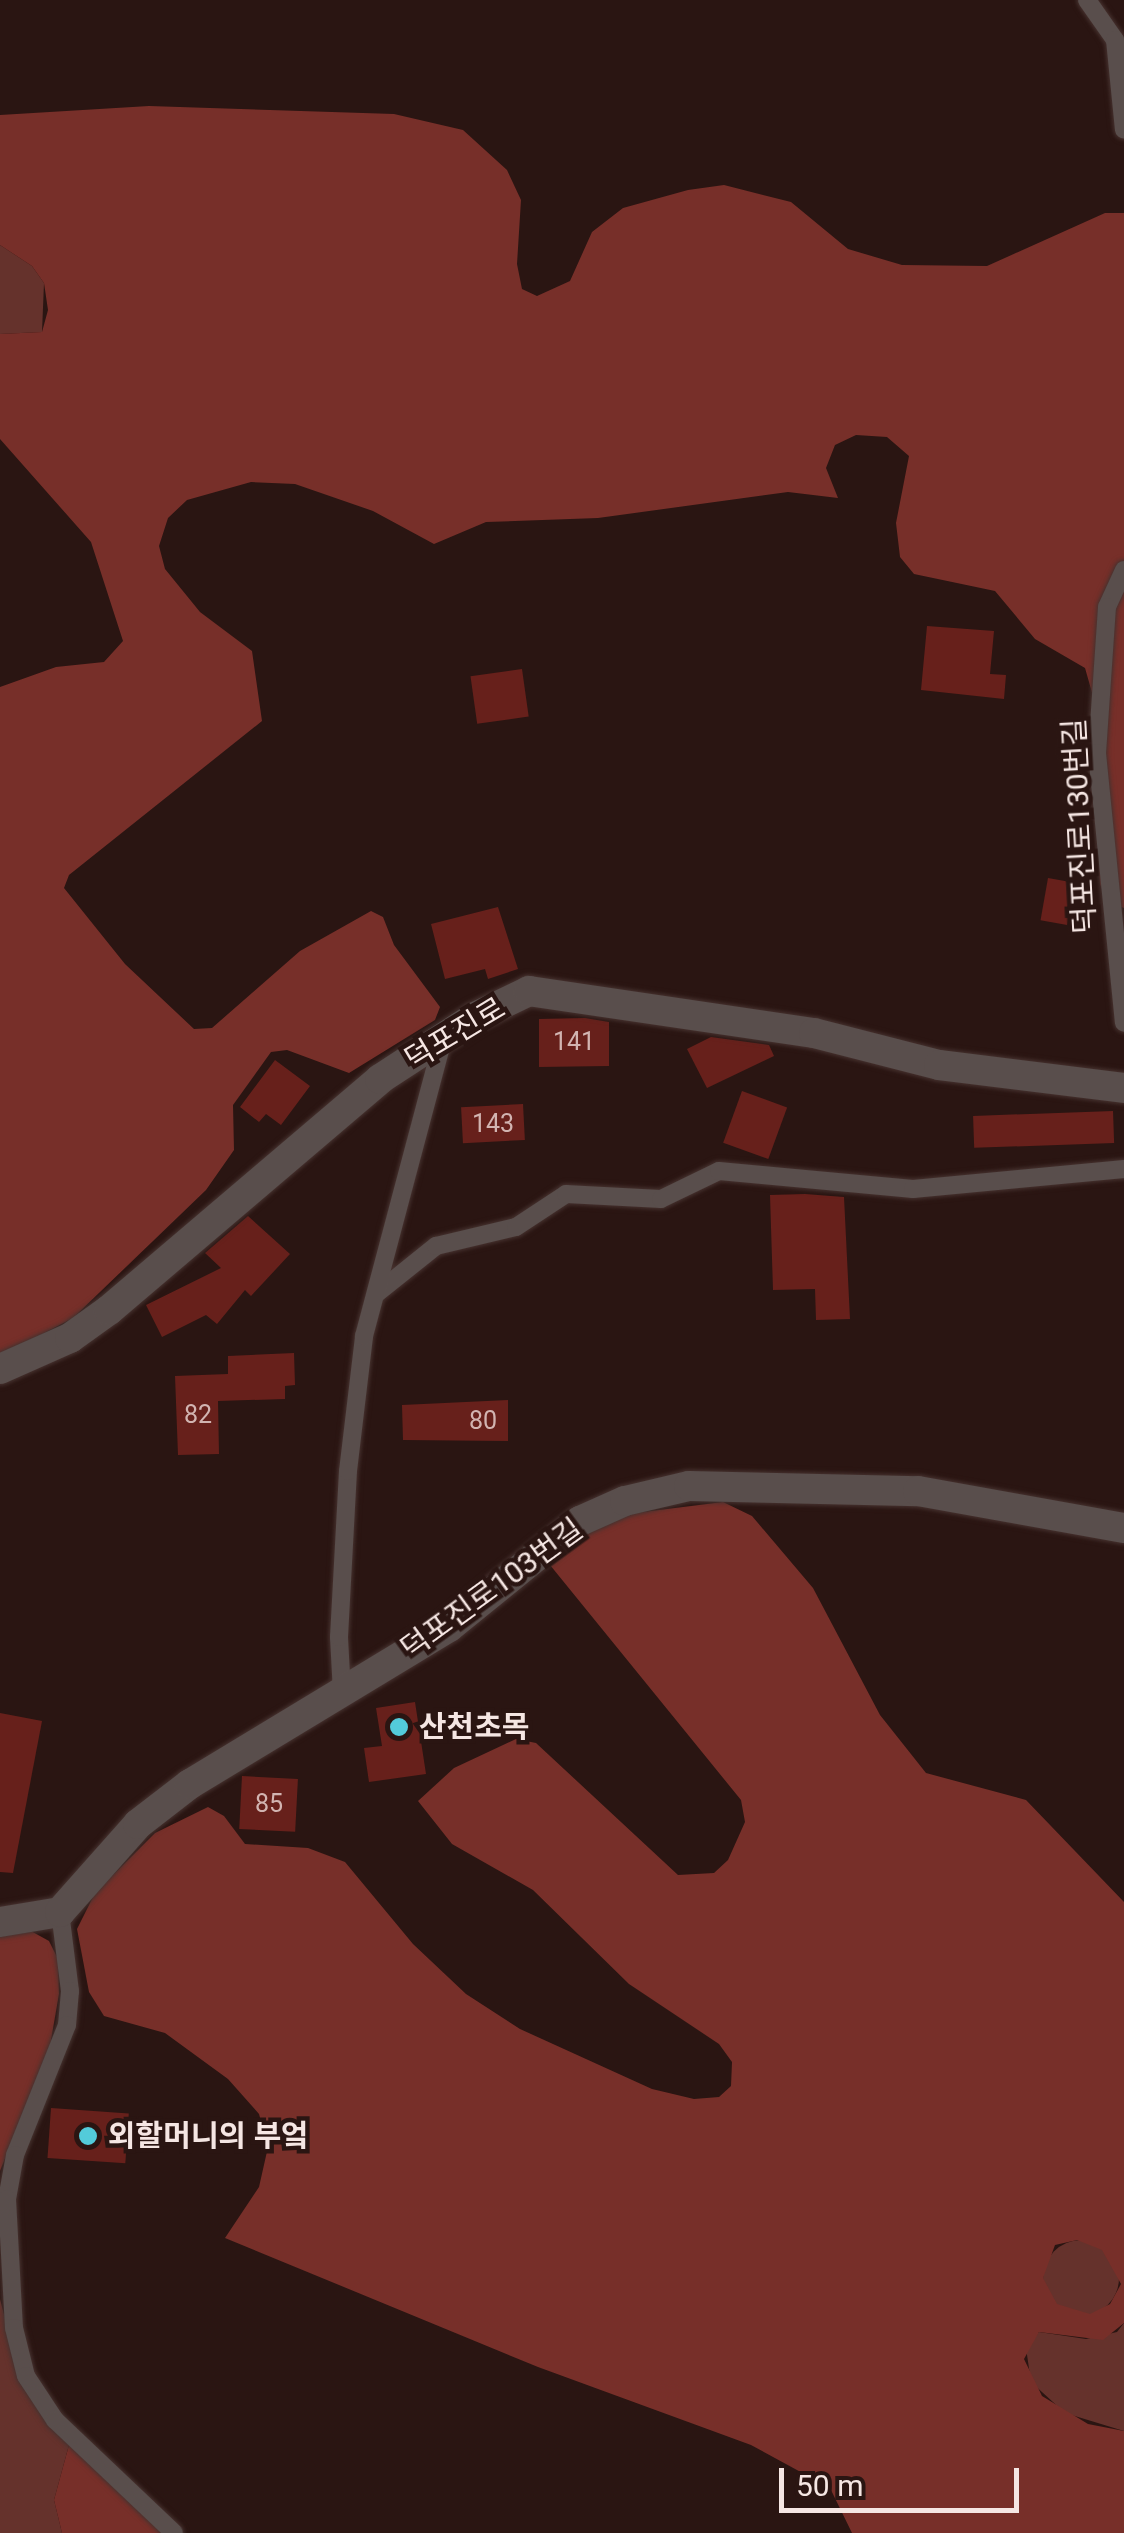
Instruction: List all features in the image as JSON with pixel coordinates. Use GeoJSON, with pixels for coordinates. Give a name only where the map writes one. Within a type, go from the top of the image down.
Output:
{"type":"FeatureCollection","features":[{"type":"Feature","properties":{"kind":"street","name":"덕포진로"},"geometry":{"type":"LineString","coordinates":[[0,1369],[70,1338],[109,1310],[380,1078],[529,991],[590,995],[814,1033],[940,1065],[1124,1088]]}},
{"type":"Feature","properties":{"kind":"street","name":"덕포진로103번길"},"geometry":{"type":"LineString","coordinates":[[60,1912],[138,1824],[190,1784],[448,1627],[580,1522],[625,1501],[689,1486],[918,1491],[1124,1528]]}},
{"type":"Feature","properties":{"kind":"street"},"geometry":{"type":"LineString","coordinates":[[0,1922],[60,1912]]}},
{"type":"Feature","properties":{"kind":"lane"},"geometry":{"type":"LineString","coordinates":[[1088,0],[1115,40],[1124,130]]}},
{"type":"Feature","properties":{"kind":"lane","name":"덕포진로130번길"},"geometry":{"type":"LineString","coordinates":[[1123,1010],[1097,753],[1107,607],[1124,570]]}},
{"type":"Feature","properties":{"kind":"lane"},"geometry":{"type":"LineString","coordinates":[[342,1693],[348,1471],[364,1336],[444,1040]]}},
{"type":"Feature","properties":{"kind":"lane"},"geometry":{"type":"LineString","coordinates":[[376,1294],[436,1246],[516,1228],[566,1194],[661,1199],[719,1172],[913,1188],[1124,1170]]}},
{"type":"Feature","properties":{"kind":"lane"},"geometry":{"type":"LineString","coordinates":[[60,1912],[70,1991],[67,2025],[14,2156],[7,2199],[14,2328],[36,2396],[174,2533]]}},
{"type":"Feature","properties":{"kind":"shaded area"},"geometry":{"type":"Polygon","coordinates":[[[149,106],[394,114],[463,130],[507,170],[521,200],[517,264],[522,289],[537,296],[570,281],[592,232],[623,208],[688,190],[724,185],[791,202],[848,249],[902,265],[987,266],[1105,213],[1124,213],[1124,908],[1106,900],[1100,884],[1093,696],[1085,668],[1035,639],[995,591],[914,574],[900,557],[896,523],[909,456],[887,437],[856,435],[835,445],[826,468],[838,498],[788,492],[598,518],[486,522],[434,544],[373,511],[295,484],[251,482],[187,500],[168,518],[159,546],[165,569],[200,612],[252,651],[262,721],[69,875],[64,888],[125,964],[194,1029],[212,1028],[300,951],[371,911],[383,917],[394,945],[440,1007],[435,1020],[349,1073],[287,1050],[271,1052],[233,1105],[234,1150],[206,1190],[73,1318],[0,1356],[0,687],[56,667],[104,662],[123,641],[91,542],[0,439],[0,334],[42,332],[48,310],[44,283],[32,266],[0,245],[0,115],[149,106]]]}},
{"type":"Feature","properties":{"kind":"shaded area"},"geometry":{"type":"Polygon","coordinates":[[[0,245],[32,266],[44,283],[42,332],[0,334],[0,245]]]}},
{"type":"Feature","properties":{"kind":"shaded area"},"geometry":{"type":"Polygon","coordinates":[[[723,1502],[752,1516],[813,1588],[880,1715],[926,1773],[1026,1800],[1124,1902],[1124,2323],[1103,2340],[1039,2332],[1024,2359],[1042,2396],[1088,2424],[1124,2431],[1124,2533],[852,2533],[830,2488],[751,2445],[538,2367],[225,2238],[259,2187],[268,2147],[259,2114],[228,2079],[165,2033],[104,2016],[89,1992],[77,1929],[95,1893],[155,1833],[208,1807],[224,1816],[245,1844],[308,1848],[345,1862],[413,1944],[466,1994],[520,2029],[652,2089],[694,2099],[719,2097],[731,2086],[732,2062],[719,2044],[629,1984],[533,1890],[452,1844],[418,1801],[454,1768],[516,1739],[536,1743],[678,1875],[714,1873],[728,1860],[745,1822],[741,1800],[550,1565],[592,1530],[627,1514],[723,1502]],[[1077,2240],[1055,2245],[1043,2278],[1057,2304],[1090,2314],[1110,2304],[1121,2284],[1102,2250],[1077,2240]]]}},
{"type":"Feature","properties":{"kind":"shaded area"},"geometry":{"type":"Polygon","coordinates":[[[0,1914],[49,1941],[58,1959],[59,1994],[50,2046],[0,2171],[0,1914]]]}},
{"type":"Feature","properties":{"kind":"shaded area"},"geometry":{"type":"Polygon","coordinates":[[[1081,2240],[1108,2251],[1119,2278],[1108,2305],[1081,2316],[1054,2305],[1043,2278],[1054,2251],[1081,2240]]]}},
{"type":"Feature","properties":{"kind":"shaded area"},"geometry":{"type":"Polygon","coordinates":[[[0,2299],[21,2381],[69,2445],[54,2500],[62,2533],[0,2533],[0,2299]]]}},
{"type":"Feature","properties":{"kind":"shaded area"},"geometry":{"type":"Polygon","coordinates":[[[1124,2323],[1124,2431],[1065,2413],[1031,2382],[1026,2348],[1039,2332],[1086,2339],[1117,2332],[1124,2323]]]}},
{"type":"Feature","properties":{"kind":"shaded area"},"geometry":{"type":"Polygon","coordinates":[[[69,2445],[166,2533],[62,2533],[54,2500],[69,2445]]]}},
{"type":"Feature","properties":{"kind":"building"},"geometry":{"type":"Polygon","coordinates":[[[927,626],[994,631],[990,674],[1006,675],[1004,699],[921,690],[927,626]]]}},
{"type":"Feature","properties":{"kind":"building"},"geometry":{"type":"Polygon","coordinates":[[[522,669],[529,717],[477,724],[471,676],[522,669]]]}},
{"type":"Feature","properties":{"kind":"building"},"geometry":{"type":"Polygon","coordinates":[[[1048,878],[1075,883],[1067,925],[1041,920],[1048,878]]]}},
{"type":"Feature","properties":{"kind":"building"},"geometry":{"type":"Polygon","coordinates":[[[498,907],[518,969],[488,979],[485,969],[445,979],[431,924],[498,907]]]}},
{"type":"Feature","properties":{"kind":"building"},"geometry":{"type":"Polygon","coordinates":[[[539,1019],[609,1022],[609,1066],[539,1067],[539,1019]]]}},
{"type":"Feature","properties":{"kind":"building"},"geometry":{"type":"Polygon","coordinates":[[[711,1037],[769,1045],[774,1056],[707,1088],[687,1049],[711,1037]]]}},
{"type":"Feature","properties":{"kind":"building"},"geometry":{"type":"Polygon","coordinates":[[[275,1060],[310,1086],[281,1125],[266,1114],[259,1122],[240,1107],[275,1060]]]}},
{"type":"Feature","properties":{"kind":"building"},"geometry":{"type":"Polygon","coordinates":[[[742,1091],[787,1107],[768,1159],[723,1143],[742,1091]]]}},
{"type":"Feature","properties":{"kind":"building"},"geometry":{"type":"Polygon","coordinates":[[[523,1104],[525,1140],[463,1143],[461,1107],[523,1104]]]}},
{"type":"Feature","properties":{"kind":"building"},"geometry":{"type":"Polygon","coordinates":[[[1113,1111],[1114,1143],[974,1148],[973,1116],[1113,1111]]]}},
{"type":"Feature","properties":{"kind":"building"},"geometry":{"type":"Polygon","coordinates":[[[770,1195],[844,1197],[850,1319],[816,1320],[815,1289],[773,1290],[770,1195]]]}},
{"type":"Feature","properties":{"kind":"building"},"geometry":{"type":"Polygon","coordinates":[[[248,1216],[290,1254],[251,1296],[245,1290],[217,1324],[206,1315],[162,1337],[146,1305],[221,1268],[205,1253],[248,1216]]]}},
{"type":"Feature","properties":{"kind":"building"},"geometry":{"type":"Polygon","coordinates":[[[294,1353],[295,1385],[285,1386],[285,1399],[218,1401],[219,1454],[178,1455],[175,1376],[228,1374],[228,1356],[294,1353]]]}},
{"type":"Feature","properties":{"kind":"building"},"geometry":{"type":"Polygon","coordinates":[[[508,1400],[508,1441],[403,1440],[402,1405],[508,1400]]]}},
{"type":"Feature","properties":{"kind":"building","name":"산천초목"},"geometry":{"type":"Polygon","coordinates":[[[415,1702],[426,1774],[369,1782],[364,1748],[382,1746],[376,1708],[415,1702]]]}},
{"type":"Feature","properties":{"kind":"building"},"geometry":{"type":"Polygon","coordinates":[[[0,1713],[42,1721],[13,1873],[0,1872],[0,1713]]]}},
{"type":"Feature","properties":{"kind":"building"},"geometry":{"type":"Polygon","coordinates":[[[242,1776],[298,1779],[295,1832],[239,1829],[242,1776]]]}},
{"type":"Feature","properties":{"kind":"building","name":"외할머니의 부엌"},"geometry":{"type":"Polygon","coordinates":[[[51,2108],[129,2113],[125,2163],[48,2158],[51,2108]]]}},
{"type":"Feature","properties":{"kind":"place","name":"산천초목"},"geometry":{"type":"Point","coordinates":[399,1727]}},
{"type":"Feature","properties":{"kind":"place","name":"외할머니의 부엌"},"geometry":{"type":"Point","coordinates":[88,2136]}}]}
